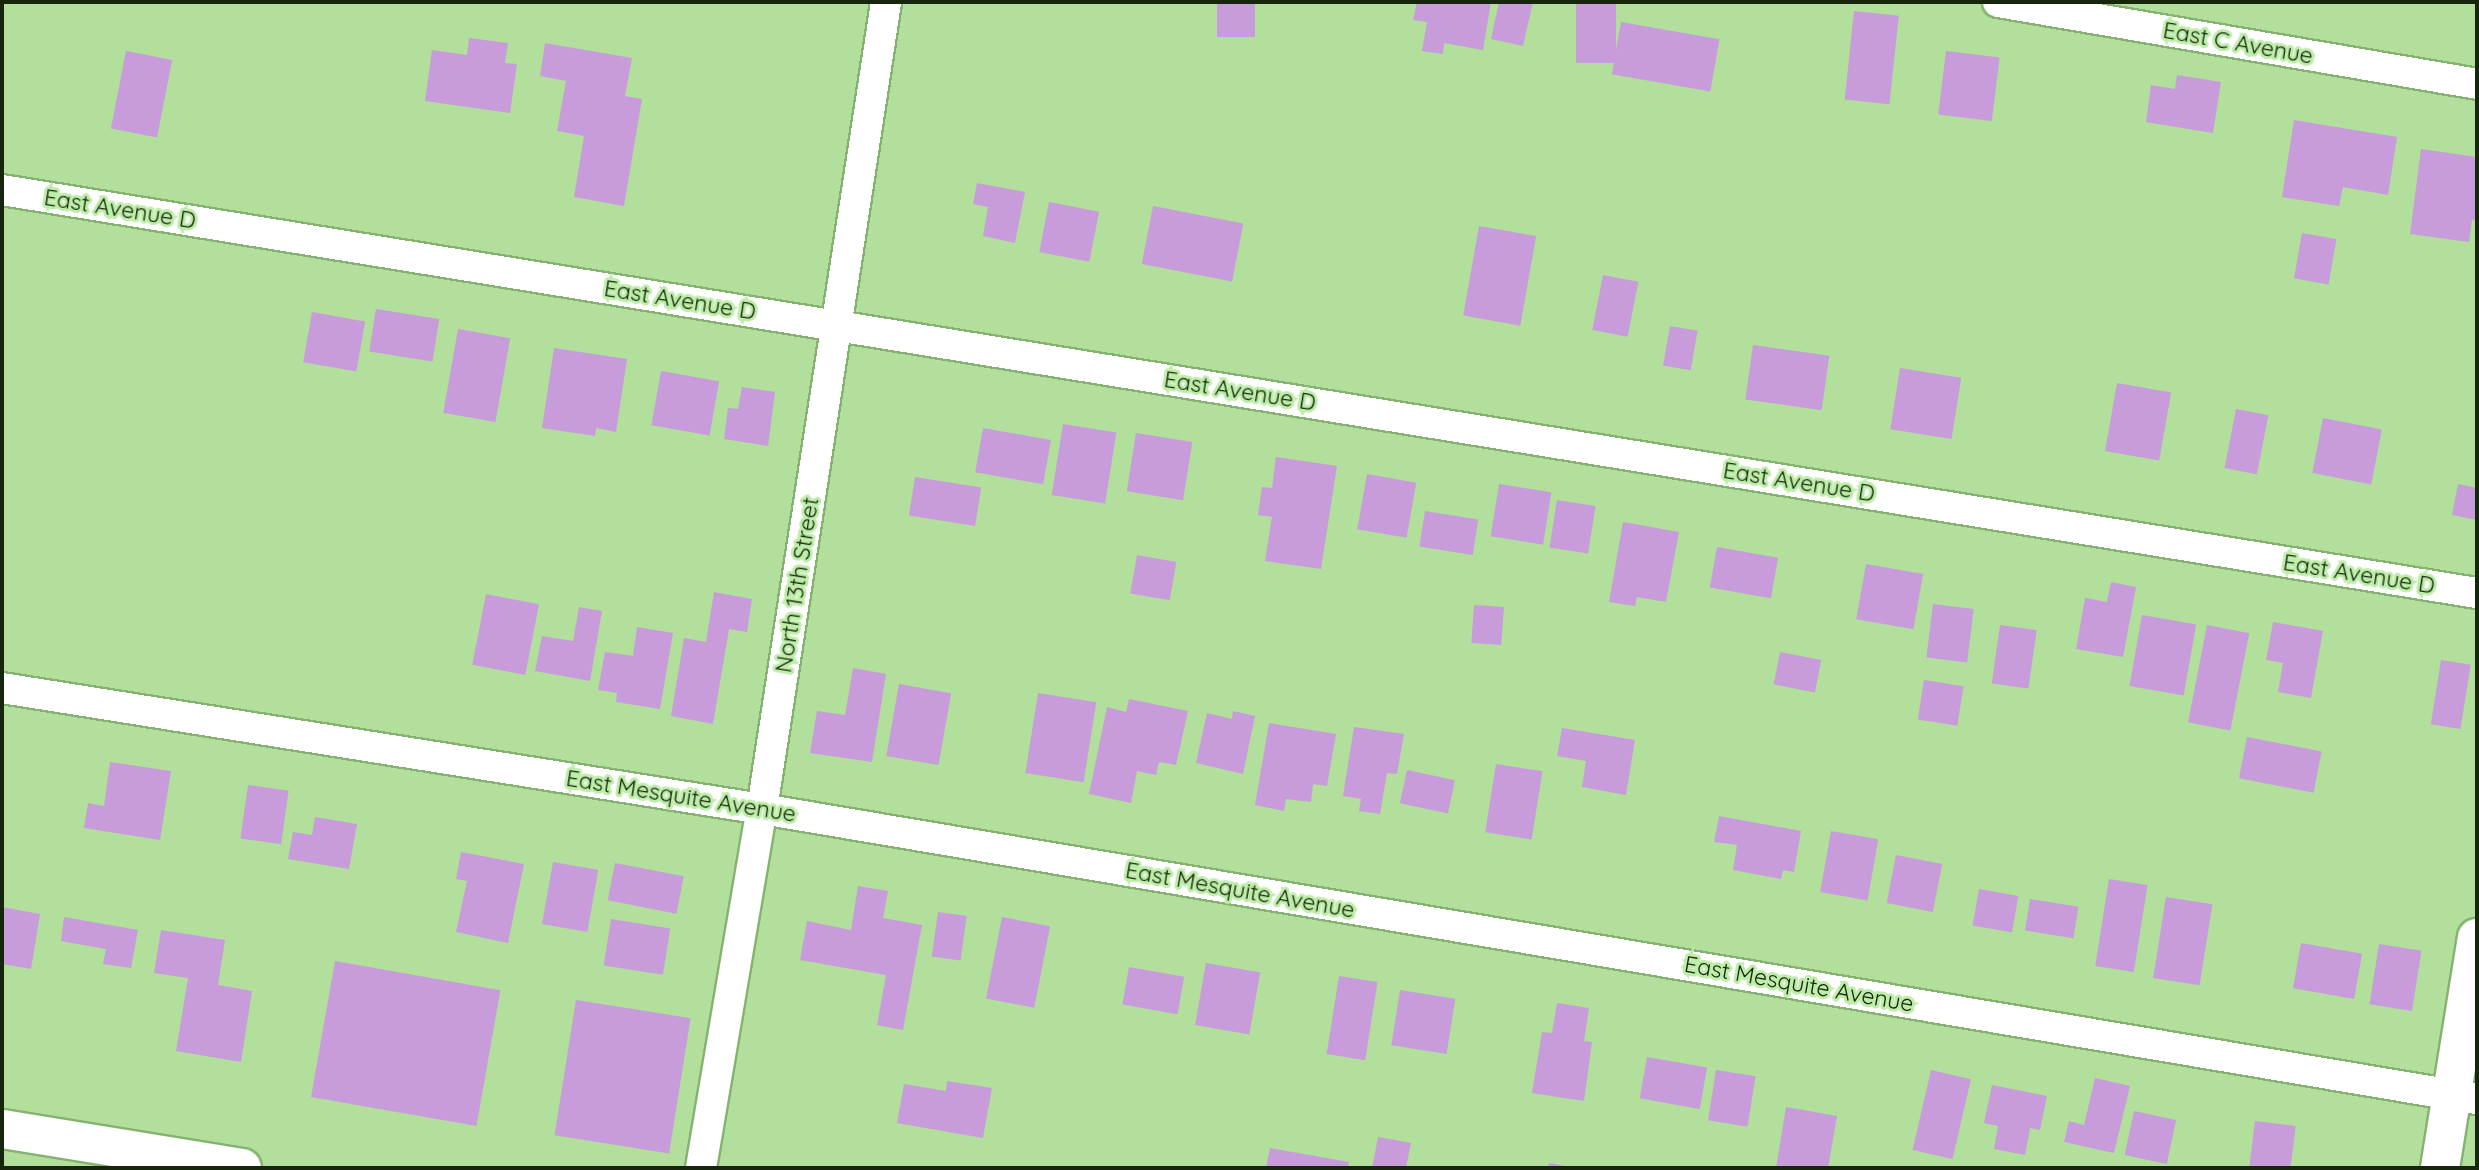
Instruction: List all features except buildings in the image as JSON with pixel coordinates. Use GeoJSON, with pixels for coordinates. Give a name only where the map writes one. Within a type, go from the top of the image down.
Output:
{"type":"FeatureCollection","features":[{"type":"Feature","properties":{"kind":"main road"},"geometry":{"type":"LineString","coordinates":[[2440,1168],[2465,1097],[2477,938]]}},
{"type":"Feature","properties":{"kind":"main road"},"geometry":{"type":"LineString","coordinates":[[2,1129],[242,1168]]}},
{"type":"Feature","properties":{"kind":"street","name":"North 13th Street"},"geometry":{"type":"LineString","coordinates":[[701,1168],[762,809],[886,2]]}},
{"type":"Feature","properties":{"kind":"street","name":"East C Avenue"},"geometry":{"type":"LineString","coordinates":[[1998,2],[2477,84]]}},
{"type":"Feature","properties":{"kind":"street","name":"East Avenue D"},"geometry":{"type":"LineString","coordinates":[[2,190],[2477,593]]}},
{"type":"Feature","properties":{"kind":"street","name":"East Mesquite Avenue"},"geometry":{"type":"LineString","coordinates":[[2,688],[762,809],[2465,1097]]}}]}
